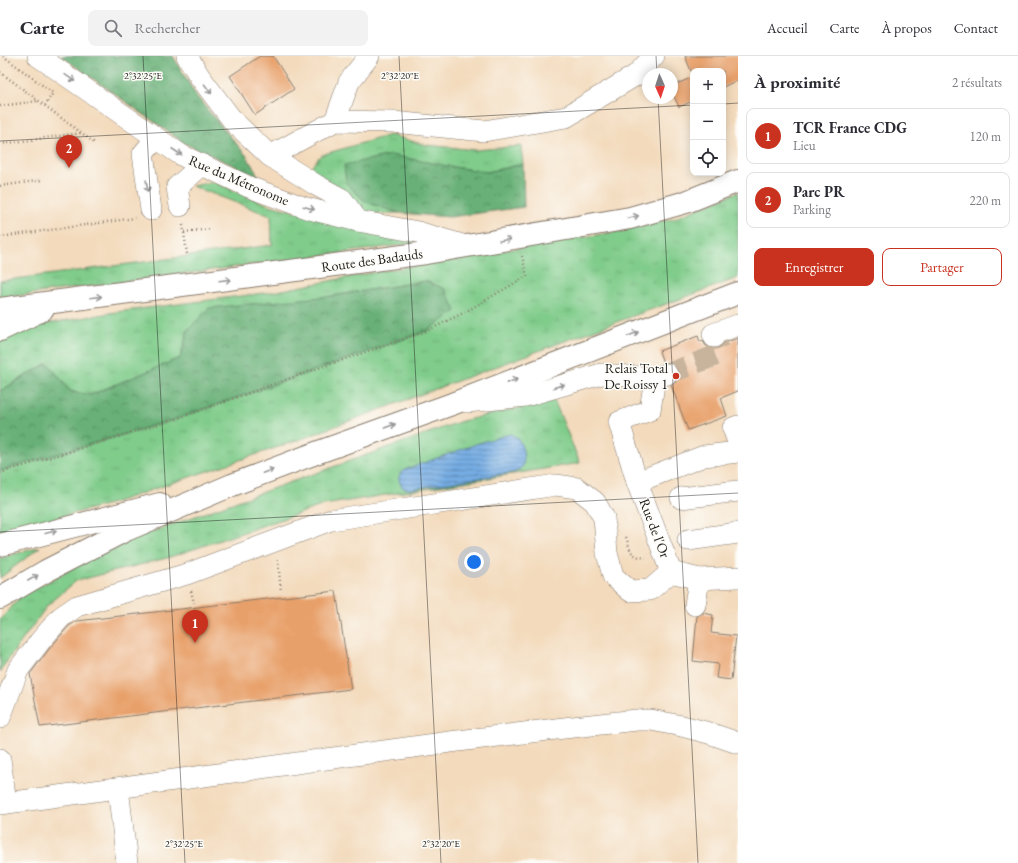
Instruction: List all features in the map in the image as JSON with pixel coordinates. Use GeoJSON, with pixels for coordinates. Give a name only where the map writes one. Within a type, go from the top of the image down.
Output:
{"type":"FeatureCollection","features":[{"type":"Feature","properties":{"kind":"main road","name":"Route des Badauds"},"geometry":{"type":"LineString","coordinates":[[0,309],[418,254],[518,238],[630,218],[686,202],[735,182]]}},
{"type":"Feature","properties":{"kind":"main road"},"geometry":{"type":"LineString","coordinates":[[0,598],[46,571],[126,530],[232,485],[316,452],[452,404],[738,293]]}},
{"type":"Feature","properties":{"kind":"main road"},"geometry":{"type":"LineString","coordinates":[[0,330],[58,302]]}},
{"type":"Feature","properties":{"kind":"main road"},"geometry":{"type":"LineString","coordinates":[[0,545],[232,485]]}},
{"type":"Feature","properties":{"kind":"street","name":"Rue du Métronome"},"geometry":{"type":"LineString","coordinates":[[38,56],[181,155],[249,187],[306,208],[358,221],[418,232],[466,246]]}},
{"type":"Feature","properties":{"kind":"street"},"geometry":{"type":"LineString","coordinates":[[187,56],[200,78],[233,121],[270,156],[316,185],[342,199],[358,221]]}},
{"type":"Feature","properties":{"kind":"street"},"geometry":{"type":"LineString","coordinates":[[335,121],[349,82],[369,56]]}},
{"type":"Feature","properties":{"kind":"street"},"geometry":{"type":"LineString","coordinates":[[270,156],[335,121],[393,122],[484,131],[566,117],[636,75],[654,56]]}},
{"type":"Feature","properties":{"kind":"street"},"geometry":{"type":"LineString","coordinates":[[146,214],[143,154],[156,138]]}},
{"type":"Feature","properties":{"kind":"street"},"geometry":{"type":"LineString","coordinates":[[180,206],[178,187],[202,165]]}},
{"type":"Feature","properties":{"kind":"street"},"geometry":{"type":"LineString","coordinates":[[714,337],[713,334],[738,325]]}},
{"type":"Feature","properties":{"kind":"street","name":"Rue de l'Or"},"geometry":{"type":"LineString","coordinates":[[452,404],[526,396],[601,374],[661,376],[650,410],[619,422],[637,483],[668,564]]}},
{"type":"Feature","properties":{"kind":"street"},"geometry":{"type":"LineString","coordinates":[[738,426],[733,428],[738,442]]}},
{"type":"Feature","properties":{"kind":"street"},"geometry":{"type":"LineString","coordinates":[[637,483],[704,456],[738,452]]}},
{"type":"Feature","properties":{"kind":"street"},"geometry":{"type":"LineString","coordinates":[[0,718],[18,670],[61,617],[77,606],[187,574],[332,520],[556,485],[577,488],[595,502],[604,518],[607,553],[612,576],[630,591],[650,590],[668,564],[699,579],[738,577]]}},
{"type":"Feature","properties":{"kind":"street"},"geometry":{"type":"LineString","coordinates":[[681,498],[738,491]]}},
{"type":"Feature","properties":{"kind":"street"},"geometry":{"type":"LineString","coordinates":[[688,540],[738,533]]}},
{"type":"Feature","properties":{"kind":"street"},"geometry":{"type":"LineString","coordinates":[[695,605],[699,579]]}},
{"type":"Feature","properties":{"kind":"street"},"geometry":{"type":"LineString","coordinates":[[0,759],[3,804],[450,742],[637,720],[651,720],[737,739]]}},
{"type":"Feature","properties":{"kind":"street"},"geometry":{"type":"LineString","coordinates":[[118,788],[127,863]]}},
{"type":"Feature","properties":{"kind":"path"},"geometry":{"type":"LineString","coordinates":[[3,56],[53,93],[45,105]]}},
{"type":"Feature","properties":{"kind":"path"},"geometry":{"type":"LineString","coordinates":[[0,72],[96,144]]}},
{"type":"Feature","properties":{"kind":"path"},"geometry":{"type":"LineString","coordinates":[[0,106],[38,101]]}},
{"type":"Feature","properties":{"kind":"path"},"geometry":{"type":"LineString","coordinates":[[0,144],[83,133]]}},
{"type":"Feature","properties":{"kind":"path"},"geometry":{"type":"LineString","coordinates":[[0,186],[43,180]]}},
{"type":"Feature","properties":{"kind":"path"},"geometry":{"type":"LineString","coordinates":[[180,206],[187,254]]}},
{"type":"Feature","properties":{"kind":"path"},"geometry":{"type":"LineString","coordinates":[[0,237],[146,214]]}},
{"type":"Feature","properties":{"kind":"path"},"geometry":{"type":"LineString","coordinates":[[184,232],[211,228]]}},
{"type":"Feature","properties":{"kind":"path"},"geometry":{"type":"LineString","coordinates":[[0,473],[179,418],[427,331],[528,276],[518,238]]}},
{"type":"Feature","properties":{"kind":"path"},"geometry":{"type":"LineString","coordinates":[[626,537],[631,552],[634,555],[654,559],[668,564]]}},
{"type":"Feature","properties":{"kind":"path"},"geometry":{"type":"LineString","coordinates":[[276,540],[281,591]]}},
{"type":"Feature","properties":{"kind":"green space"},"geometry":{"type":"Polygon","coordinates":[[[61,56],[173,56],[197,97],[246,155],[259,177],[184,143],[61,56]]]}},
{"type":"Feature","properties":{"kind":"green space"},"geometry":{"type":"Polygon","coordinates":[[[390,135],[426,145],[476,150],[521,146],[523,164],[488,172],[453,167],[346,183],[366,202],[399,213],[364,214],[309,169],[321,155],[390,135]]]}},
{"type":"Feature","properties":{"kind":"green space"},"geometry":{"type":"Polygon","coordinates":[[[391,155],[487,172],[523,164],[524,207],[450,217],[399,213],[366,202],[346,183],[344,165],[391,155]]]}},
{"type":"Feature","properties":{"kind":"green space"},"geometry":{"type":"Polygon","coordinates":[[[213,182],[269,205],[424,242],[0,298],[0,281],[272,245],[271,216],[192,186],[213,182]]]}},
{"type":"Feature","properties":{"kind":"green space"},"geometry":{"type":"Polygon","coordinates":[[[738,192],[738,278],[293,442],[113,503],[0,533],[0,469],[426,281],[332,296],[188,329],[181,358],[90,395],[70,391],[47,363],[0,391],[0,339],[5,336],[40,325],[116,312],[272,292],[376,272],[620,231],[673,219],[738,192]]]}},
{"type":"Feature","properties":{"kind":"green space"},"geometry":{"type":"Polygon","coordinates":[[[426,281],[445,289],[456,311],[427,331],[179,418],[0,471],[0,391],[48,363],[70,391],[90,395],[180,358],[188,330],[209,308],[332,296],[426,281]]]}},
{"type":"Feature","properties":{"kind":"green space"},"geometry":{"type":"Polygon","coordinates":[[[554,400],[580,463],[324,505],[167,558],[76,581],[47,606],[0,672],[0,620],[20,597],[97,555],[134,538],[462,421],[554,400]]]}},
{"type":"Feature","properties":{"kind":"green space"},"geometry":{"type":"Polygon","coordinates":[[[40,547],[0,578],[0,558],[40,547]]]}},
{"type":"Feature","properties":{"kind":"water"},"geometry":{"type":"Polygon","coordinates":[[[510,434],[518,439],[523,451],[523,466],[516,472],[411,489],[402,487],[399,476],[404,470],[479,443],[510,434]]]}},
{"type":"Feature","properties":{"kind":"building"},"geometry":{"type":"Polygon","coordinates":[[[260,56],[273,56],[294,89],[255,115],[230,76],[260,56]]]}},
{"type":"Feature","properties":{"kind":"building"},"geometry":{"type":"Polygon","coordinates":[[[685,56],[738,56],[738,80],[726,86],[726,68],[690,68],[685,56]]]}},
{"type":"Feature","properties":{"kind":"building"},"geometry":{"type":"Polygon","coordinates":[[[690,78],[690,102],[679,107],[678,104],[678,83],[690,78]]]}},
{"type":"Feature","properties":{"kind":"building"},"geometry":{"type":"Polygon","coordinates":[[[698,336],[700,342],[703,341],[706,346],[712,349],[718,348],[724,343],[738,338],[738,391],[721,398],[727,416],[688,430],[671,385],[676,382],[679,377],[678,370],[675,365],[670,362],[663,363],[659,351],[698,336]]]}},
{"type":"Feature","properties":{"kind":"building"},"geometry":{"type":"Polygon","coordinates":[[[336,591],[351,689],[40,727],[30,674],[69,626],[77,621],[336,591]]]}},
{"type":"Feature","properties":{"kind":"building"},"geometry":{"type":"Polygon","coordinates":[[[703,613],[713,615],[711,633],[736,636],[731,680],[716,678],[718,664],[693,661],[697,616],[703,613]]]}},
{"type":"Feature","properties":{"kind":"tunnel"},"geometry":{"type":"LineString","coordinates":[[667,374],[720,354],[714,337]]}},
{"type":"Feature","properties":{"kind":"place","name":"Parc PR"},"geometry":{"type":"Point","coordinates":[69,168]}},
{"type":"Feature","properties":{"kind":"place","name":"Relais Total De Roissy 1"},"geometry":{"type":"Point","coordinates":[676,376]}},
{"type":"Feature","properties":{"kind":"place","name":"TCR France CDG"},"geometry":{"type":"Point","coordinates":[195,643]}}]}
